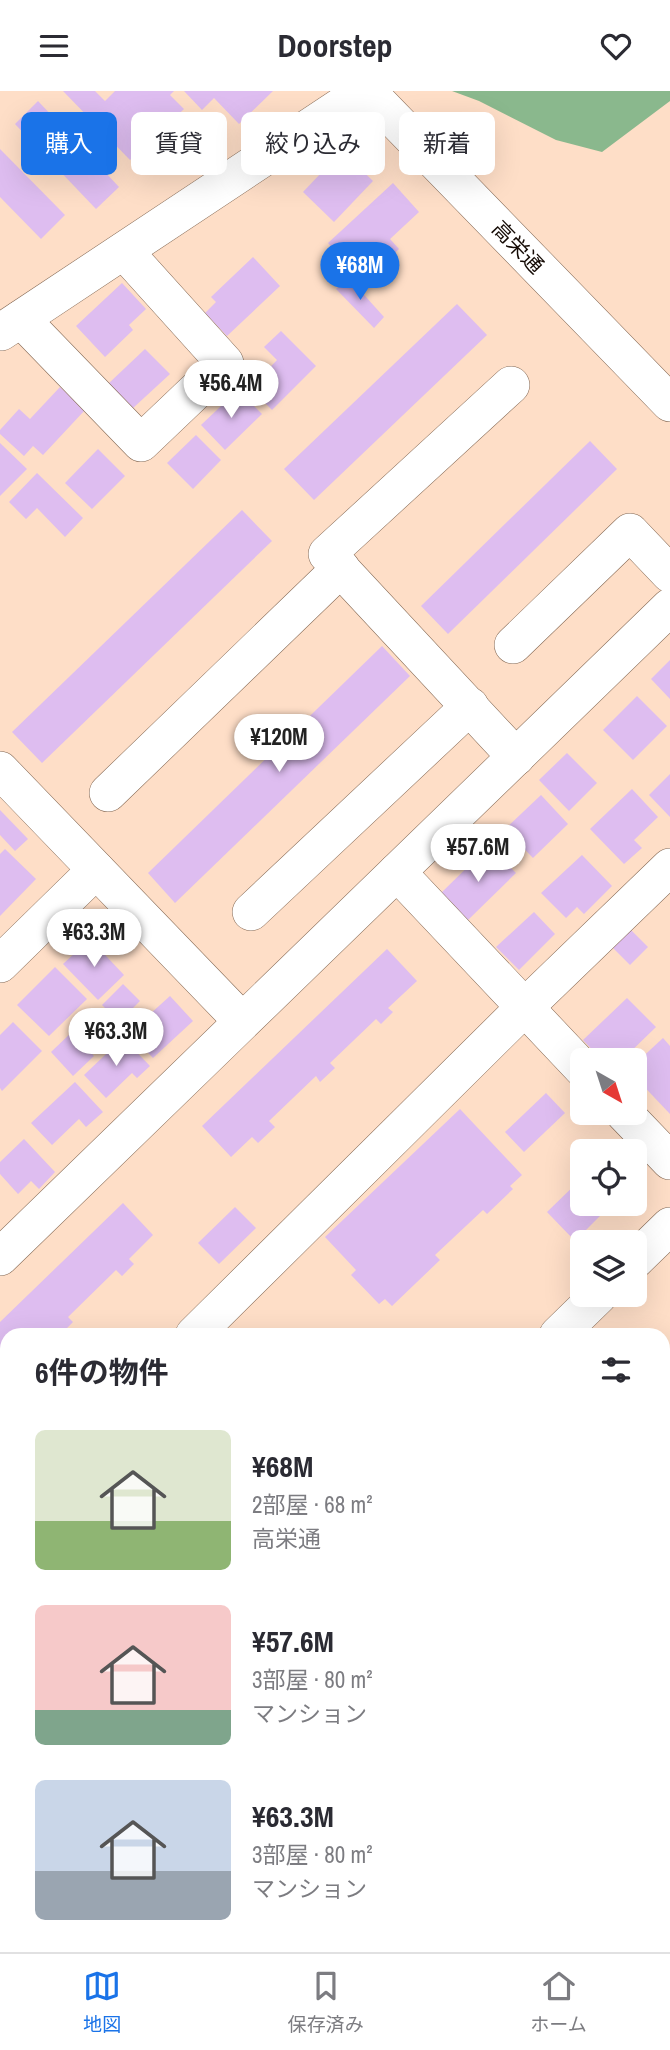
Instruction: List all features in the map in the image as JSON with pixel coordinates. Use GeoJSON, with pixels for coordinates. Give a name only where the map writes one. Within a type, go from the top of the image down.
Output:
{"type":"FeatureCollection","features":[{"type":"Feature","properties":{"kind":"street"},"geometry":{"type":"LineString","coordinates":[[124,251],[225,363],[141,443],[10,326],[365,91]]}},
{"type":"Feature","properties":{"kind":"street","name":"高栄通"},"geometry":{"type":"LineString","coordinates":[[365,91],[670,403]]}},
{"type":"Feature","properties":{"kind":"street"},"geometry":{"type":"LineString","coordinates":[[108,793],[334,561],[511,385]]}},
{"type":"Feature","properties":{"kind":"street"},"geometry":{"type":"LineString","coordinates":[[513,645],[630,532],[670,574]]}},
{"type":"Feature","properties":{"kind":"street"},"geometry":{"type":"LineString","coordinates":[[334,561],[516,757]]}},
{"type":"Feature","properties":{"kind":"street"},"geometry":{"type":"LineString","coordinates":[[0,1257],[670,607]]}},
{"type":"Feature","properties":{"kind":"street"},"geometry":{"type":"LineString","coordinates":[[251,912],[470,706]]}},
{"type":"Feature","properties":{"kind":"street"},"geometry":{"type":"LineString","coordinates":[[0,770],[242,1021]]}},
{"type":"Feature","properties":{"kind":"street"},"geometry":{"type":"LineString","coordinates":[[201,1328],[670,867]]}},
{"type":"Feature","properties":{"kind":"street"},"geometry":{"type":"LineString","coordinates":[[0,964],[96,870]]}},
{"type":"Feature","properties":{"kind":"street"},"geometry":{"type":"LineString","coordinates":[[397,872],[570,1056]]}},
{"type":"Feature","properties":{"kind":"street"},"geometry":{"type":"LineString","coordinates":[[636,1125],[670,1161]]}},
{"type":"Feature","properties":{"kind":"street"},"geometry":{"type":"LineString","coordinates":[[647,1248],[670,1226]]}},
{"type":"Feature","properties":{"kind":"street"},"geometry":{"type":"LineString","coordinates":[[565,1328],[587,1307]]}},
{"type":"Feature","properties":{"kind":"green space"},"geometry":{"type":"Polygon","coordinates":[[[452,91],[670,91],[670,101],[602,152],[556,140],[479,101],[452,91]]]}},
{"type":"Feature","properties":{"kind":"building"},"geometry":{"type":"Polygon","coordinates":[[[63,91],[95,91],[105,101],[115,91],[174,91],[170,95],[184,109],[181,112],[131,112],[130,160],[117,147],[117,112],[83,112],[63,91]]]}},
{"type":"Feature","properties":{"kind":"building"},"geometry":{"type":"Polygon","coordinates":[[[184,91],[273,91],[251,112],[241,112],[239,124],[214,98],[202,110],[184,91]]]}},
{"type":"Feature","properties":{"kind":"building"},"geometry":{"type":"Polygon","coordinates":[[[38,101],[48,112],[27,112],[38,101]]]}},
{"type":"Feature","properties":{"kind":"building"},"geometry":{"type":"Polygon","coordinates":[[[21,118],[21,130],[15,124],[21,118]]]}},
{"type":"Feature","properties":{"kind":"building"},"geometry":{"type":"Polygon","coordinates":[[[0,149],[21,170],[21,175],[26,175],[65,215],[41,239],[0,197],[0,149]]]}},
{"type":"Feature","properties":{"kind":"building"},"geometry":{"type":"Polygon","coordinates":[[[64,175],[108,175],[119,187],[96,209],[64,175]]]}},
{"type":"Feature","properties":{"kind":"building"},"geometry":{"type":"Polygon","coordinates":[[[319,175],[367,175],[373,181],[334,222],[303,192],[319,175]]]}},
{"type":"Feature","properties":{"kind":"building"},"geometry":{"type":"Polygon","coordinates":[[[393,183],[419,212],[390,239],[399,249],[363,282],[328,243],[393,183]]]}},
{"type":"Feature","properties":{"kind":"building"},"geometry":{"type":"Polygon","coordinates":[[[253,257],[280,286],[227,336],[205,313],[216,302],[211,297],[253,257]]]}},
{"type":"Feature","properties":{"kind":"building"},"geometry":{"type":"Polygon","coordinates":[[[348,277],[384,317],[374,328],[336,289],[348,277]]]}},
{"type":"Feature","properties":{"kind":"building"},"geometry":{"type":"Polygon","coordinates":[[[122,283],[146,309],[129,325],[133,330],[105,357],[76,326],[122,283]]]}},
{"type":"Feature","properties":{"kind":"building"},"geometry":{"type":"Polygon","coordinates":[[[457,304],[487,335],[314,500],[284,469],[457,304]]]}},
{"type":"Feature","properties":{"kind":"building"},"geometry":{"type":"Polygon","coordinates":[[[281,331],[316,366],[272,410],[250,388],[277,360],[264,347],[281,331]]]}},
{"type":"Feature","properties":{"kind":"building"},"geometry":{"type":"Polygon","coordinates":[[[145,349],[170,374],[132,409],[108,384],[145,349]]]}},
{"type":"Feature","properties":{"kind":"building"},"geometry":{"type":"Polygon","coordinates":[[[60,387],[85,410],[43,455],[33,446],[24,456],[0,434],[0,430],[19,409],[30,419],[60,387]]]}},
{"type":"Feature","properties":{"kind":"building"},"geometry":{"type":"Polygon","coordinates":[[[238,390],[262,414],[225,450],[201,425],[238,390]]]}},
{"type":"Feature","properties":{"kind":"building"},"geometry":{"type":"Polygon","coordinates":[[[196,435],[221,460],[193,489],[167,463],[196,435]]]}},
{"type":"Feature","properties":{"kind":"building"},"geometry":{"type":"Polygon","coordinates":[[[590,441],[617,469],[448,634],[421,606],[590,441]]]}},
{"type":"Feature","properties":{"kind":"building"},"geometry":{"type":"Polygon","coordinates":[[[0,443],[27,469],[0,496],[0,443]]]}},
{"type":"Feature","properties":{"kind":"building"},"geometry":{"type":"Polygon","coordinates":[[[98,449],[125,476],[92,509],[65,483],[98,449]]]}},
{"type":"Feature","properties":{"kind":"building"},"geometry":{"type":"Polygon","coordinates":[[[37,473],[83,518],[65,537],[37,508],[26,519],[9,502],[37,473]]]}},
{"type":"Feature","properties":{"kind":"building"},"geometry":{"type":"Polygon","coordinates":[[[242,510],[272,541],[42,763],[12,732],[242,510]]]}},
{"type":"Feature","properties":{"kind":"building"},"geometry":{"type":"Polygon","coordinates":[[[382,646],[410,676],[175,903],[148,873],[382,646]]]}},
{"type":"Feature","properties":{"kind":"building"},"geometry":{"type":"Polygon","coordinates":[[[670,660],[670,699],[651,679],[670,660]]]}},
{"type":"Feature","properties":{"kind":"building"},"geometry":{"type":"Polygon","coordinates":[[[637,696],[667,726],[633,760],[603,730],[637,696]]]}},
{"type":"Feature","properties":{"kind":"building"},"geometry":{"type":"Polygon","coordinates":[[[567,753],[597,783],[569,811],[539,780],[567,753]]]}},
{"type":"Feature","properties":{"kind":"building"},"geometry":{"type":"Polygon","coordinates":[[[670,774],[670,817],[649,795],[670,774]]]}},
{"type":"Feature","properties":{"kind":"building"},"geometry":{"type":"Polygon","coordinates":[[[632,789],[658,817],[634,840],[642,848],[624,864],[590,829],[632,789]]]}},
{"type":"Feature","properties":{"kind":"building"},"geometry":{"type":"Polygon","coordinates":[[[541,795],[568,824],[533,858],[505,829],[541,795]]]}},
{"type":"Feature","properties":{"kind":"building"},"geometry":{"type":"Polygon","coordinates":[[[0,810],[28,839],[15,851],[0,835],[0,810]]]}},
{"type":"Feature","properties":{"kind":"building"},"geometry":{"type":"Polygon","coordinates":[[[489,846],[516,873],[467,921],[440,894],[489,846]]]}},
{"type":"Feature","properties":{"kind":"building"},"geometry":{"type":"Polygon","coordinates":[[[5,849],[36,879],[0,916],[0,854],[5,849]]]}},
{"type":"Feature","properties":{"kind":"building"},"geometry":{"type":"Polygon","coordinates":[[[582,855],[612,886],[584,914],[577,907],[566,918],[541,893],[582,855]]]}},
{"type":"Feature","properties":{"kind":"building"},"geometry":{"type":"Polygon","coordinates":[[[534,912],[555,934],[519,970],[496,947],[534,912]]]}},
{"type":"Feature","properties":{"kind":"building"},"geometry":{"type":"Polygon","coordinates":[[[630,929],[648,947],[630,965],[612,947],[630,929]]]}},
{"type":"Feature","properties":{"kind":"building"},"geometry":{"type":"Polygon","coordinates":[[[90,939],[124,975],[98,1000],[63,964],[90,939]]]}},
{"type":"Feature","properties":{"kind":"building"},"geometry":{"type":"Polygon","coordinates":[[[387,949],[417,981],[388,1008],[393,1012],[381,1024],[376,1019],[330,1063],[335,1068],[320,1082],[316,1076],[269,1121],[275,1127],[258,1143],[252,1137],[231,1157],[202,1126],[387,949]]]}},
{"type":"Feature","properties":{"kind":"building"},"geometry":{"type":"Polygon","coordinates":[[[55,967],[87,999],[49,1036],[17,1005],[55,967]]]}},
{"type":"Feature","properties":{"kind":"building"},"geometry":{"type":"Polygon","coordinates":[[[123,984],[140,1001],[119,1022],[102,1005],[123,984]]]}},
{"type":"Feature","properties":{"kind":"building"},"geometry":{"type":"Polygon","coordinates":[[[170,996],[193,1021],[153,1058],[129,1033],[170,996]]]}},
{"type":"Feature","properties":{"kind":"building"},"geometry":{"type":"Polygon","coordinates":[[[627,998],[656,1027],[634,1048],[591,1048],[583,1040],[627,998]]]}},
{"type":"Feature","properties":{"kind":"building"},"geometry":{"type":"Polygon","coordinates":[[[13,1022],[42,1051],[2,1091],[0,1035],[13,1022]]]}},
{"type":"Feature","properties":{"kind":"building"},"geometry":{"type":"Polygon","coordinates":[[[72,1032],[94,1056],[73,1076],[51,1052],[72,1032]]]}},
{"type":"Feature","properties":{"kind":"building"},"geometry":{"type":"Polygon","coordinates":[[[123,1038],[150,1066],[137,1078],[132,1073],[106,1098],[84,1075],[123,1038]]]}},
{"type":"Feature","properties":{"kind":"building"},"geometry":{"type":"Polygon","coordinates":[[[663,1038],[670,1046],[670,1114],[648,1091],[648,1052],[663,1038]]]}},
{"type":"Feature","properties":{"kind":"building"},"geometry":{"type":"Polygon","coordinates":[[[75,1082],[103,1112],[86,1127],[79,1119],[52,1145],[31,1123],[75,1082]]]}},
{"type":"Feature","properties":{"kind":"building"},"geometry":{"type":"Polygon","coordinates":[[[546,1093],[565,1113],[524,1152],[505,1132],[546,1093]]]}},
{"type":"Feature","properties":{"kind":"building"},"geometry":{"type":"Polygon","coordinates":[[[460,1109],[522,1175],[510,1186],[513,1189],[487,1214],[483,1210],[435,1255],[440,1260],[392,1306],[385,1299],[379,1304],[351,1275],[356,1270],[325,1237],[460,1109]]]}},
{"type":"Feature","properties":{"kind":"building"},"geometry":{"type":"Polygon","coordinates":[[[24,1139],[55,1172],[39,1189],[31,1181],[18,1194],[0,1174],[0,1162],[24,1139]]]}},
{"type":"Feature","properties":{"kind":"building"},"geometry":{"type":"Polygon","coordinates":[[[570,1190],[570,1216],[600,1216],[586,1230],[570,1230],[570,1236],[547,1212],[570,1190]]]}},
{"type":"Feature","properties":{"kind":"building"},"geometry":{"type":"Polygon","coordinates":[[[123,1203],[153,1235],[129,1259],[134,1264],[122,1276],[116,1270],[68,1317],[73,1322],[67,1328],[0,1328],[0,1322],[123,1203]]]}},
{"type":"Feature","properties":{"kind":"building"},"geometry":{"type":"Polygon","coordinates":[[[235,1207],[256,1228],[219,1264],[198,1243],[235,1207]]]}}]}
